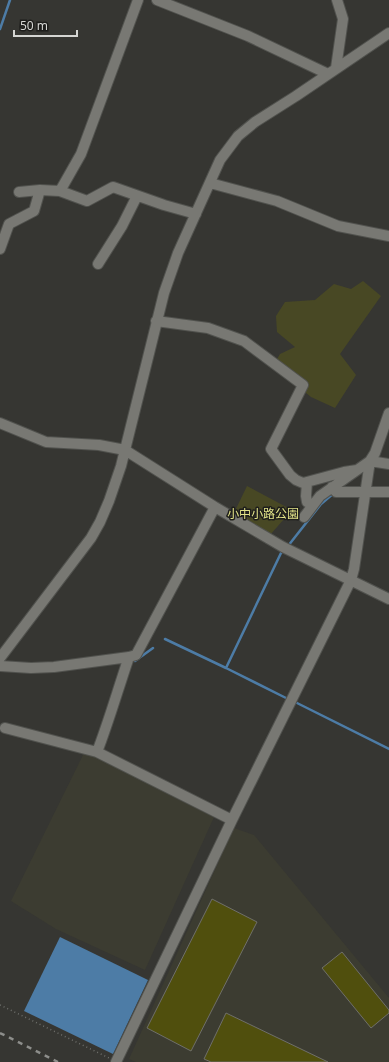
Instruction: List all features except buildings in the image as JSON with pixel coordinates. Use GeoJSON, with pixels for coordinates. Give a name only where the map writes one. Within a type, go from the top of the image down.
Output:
{"type":"FeatureCollection","features":[{"type":"Feature","properties":{"kind":"street"},"geometry":{"type":"LineString","coordinates":[[60,191],[81,154],[138,0]]}},
{"type":"Feature","properties":{"kind":"street"},"geometry":{"type":"LineString","coordinates":[[157,0],[332,71]]}},
{"type":"Feature","properties":{"kind":"street"},"geometry":{"type":"LineString","coordinates":[[332,71],[343,18],[337,0]]}},
{"type":"Feature","properties":{"kind":"street"},"geometry":{"type":"LineString","coordinates":[[0,658],[90,538],[100,522],[121,466],[164,293],[178,253],[220,160],[238,136],[255,122],[389,33]]}},
{"type":"Feature","properties":{"kind":"street"},"geometry":{"type":"LineString","coordinates":[[210,183],[277,201],[338,226],[389,236]]}},
{"type":"Feature","properties":{"kind":"street"},"geometry":{"type":"LineString","coordinates":[[19,192],[40,190],[60,191],[87,200],[112,187],[164,205],[196,214]]}},
{"type":"Feature","properties":{"kind":"street"},"geometry":{"type":"LineString","coordinates":[[0,250],[9,224],[34,211],[40,190]]}},
{"type":"Feature","properties":{"kind":"street"},"geometry":{"type":"LineString","coordinates":[[98,264],[122,226],[137,196]]}},
{"type":"Feature","properties":{"kind":"street"},"geometry":{"type":"LineString","coordinates":[[156,321],[208,328],[244,341],[304,385],[271,449],[290,475],[296,480],[303,483],[357,470]]}},
{"type":"Feature","properties":{"kind":"street"},"geometry":{"type":"LineString","coordinates":[[304,517],[320,496],[370,461],[375,453],[389,413]]}},
{"type":"Feature","properties":{"kind":"street"},"geometry":{"type":"LineString","coordinates":[[0,423],[46,442],[99,445],[125,450],[215,507],[283,547],[389,599]]}},
{"type":"Feature","properties":{"kind":"street"},"geometry":{"type":"LineString","coordinates":[[116,1062],[232,820],[350,580],[354,569],[370,461],[389,464]]}},
{"type":"Feature","properties":{"kind":"street"},"geometry":{"type":"LineString","coordinates":[[307,482],[307,502],[312,505]]}},
{"type":"Feature","properties":{"kind":"street"},"geometry":{"type":"LineString","coordinates":[[332,487],[336,492],[389,492]]}},
{"type":"Feature","properties":{"kind":"street"},"geometry":{"type":"LineString","coordinates":[[0,666],[31,668],[54,667],[136,655],[215,507]]}},
{"type":"Feature","properties":{"kind":"street"},"geometry":{"type":"LineString","coordinates":[[97,752],[109,722],[129,657]]}},
{"type":"Feature","properties":{"kind":"street"},"geometry":{"type":"LineString","coordinates":[[6,728],[97,752],[232,820]]}},
{"type":"Feature","properties":{"kind":"path"},"geometry":{"type":"LineString","coordinates":[[0,1005],[116,1062]]}},
{"type":"Feature","properties":{"kind":"shaded area"},"geometry":{"type":"Polygon","coordinates":[[[85,751],[214,817],[145,970],[56,929],[11,901],[85,751]]]}},
{"type":"Feature","properties":{"kind":"shaded area"},"geometry":{"type":"Polygon","coordinates":[[[234,828],[254,835],[389,998],[389,1062],[136,1062],[129,1059],[234,828]]]}},
{"type":"Feature","properties":{"kind":"green space"},"geometry":{"type":"Polygon","coordinates":[[[363,281],[381,296],[340,354],[356,375],[335,408],[311,397],[273,366],[280,354],[295,347],[277,332],[276,316],[285,302],[315,300],[334,284],[351,289],[363,281]]]}},
{"type":"Feature","properties":{"kind":"green space","name":"小中小路公園"},"geometry":{"type":"Polygon","coordinates":[[[247,486],[292,510],[270,535],[233,515],[247,486]]]}},
{"type":"Feature","properties":{"kind":"water"},"geometry":{"type":"Polygon","coordinates":[[[60,937],[148,980],[113,1054],[24,1011],[60,937]]]}},
{"type":"Feature","properties":{"kind":"waterway"},"geometry":{"type":"LineString","coordinates":[[0,29],[10,0]]}},
{"type":"Feature","properties":{"kind":"waterway"},"geometry":{"type":"LineString","coordinates":[[288,546],[321,504],[334,493]]}},
{"type":"Feature","properties":{"kind":"waterway"},"geometry":{"type":"LineString","coordinates":[[165,639],[226,668],[284,549]]}},
{"type":"Feature","properties":{"kind":"waterway"},"geometry":{"type":"LineString","coordinates":[[135,661],[153,648]]}},
{"type":"Feature","properties":{"kind":"waterway"},"geometry":{"type":"LineString","coordinates":[[226,668],[288,699]]}},
{"type":"Feature","properties":{"kind":"waterway"},"geometry":{"type":"LineString","coordinates":[[293,701],[389,749]]}},
{"type":"Feature","properties":{"kind":"railway"},"geometry":{"type":"LineString","coordinates":[[0,1033],[58,1062]]}}]}
